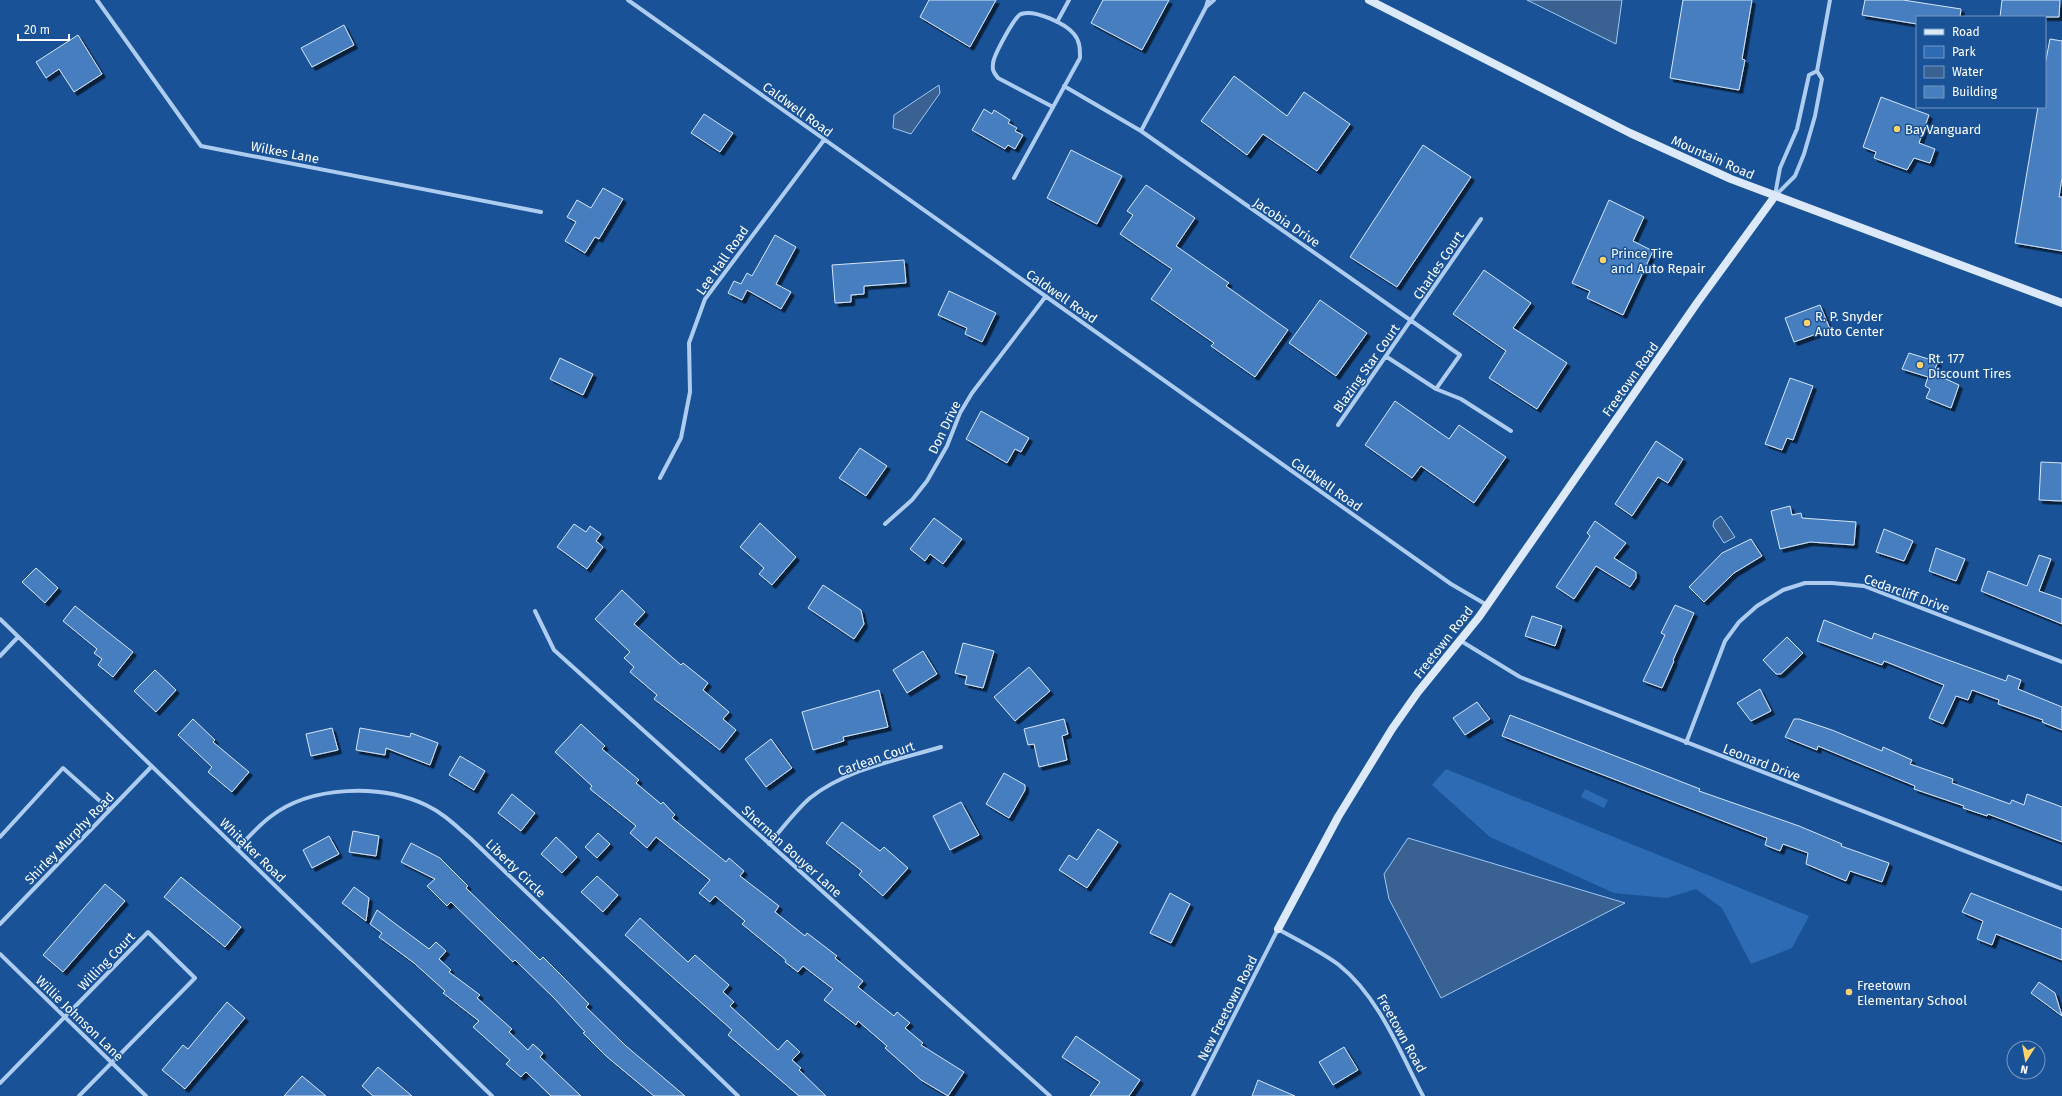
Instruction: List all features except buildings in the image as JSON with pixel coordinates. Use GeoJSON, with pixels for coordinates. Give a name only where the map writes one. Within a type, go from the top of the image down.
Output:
{"type":"FeatureCollection","features":[{"type":"Feature","properties":{"kind":"street","name":"Wilkes Lane"},"geometry":{"type":"LineString","coordinates":[[97,0],[201,146],[541,212]]}},
{"type":"Feature","properties":{"kind":"street","name":"Caldwell Road"},"geometry":{"type":"LineString","coordinates":[[628,0],[1451,584],[1487,606]]}},
{"type":"Feature","properties":{"kind":"street"},"geometry":{"type":"LineString","coordinates":[[1057,22],[1069,0]]}},
{"type":"Feature","properties":{"kind":"street"},"geometry":{"type":"LineString","coordinates":[[1141,131],[1206,7],[1208,0]]}},
{"type":"Feature","properties":{"kind":"street"},"geometry":{"type":"LineString","coordinates":[[1206,7],[1214,0]]}},
{"type":"Feature","properties":{"kind":"street","name":"Mountain Road"},"geometry":{"type":"LineString","coordinates":[[1369,0],[1637,136],[1731,179],[2062,302]]}},
{"type":"Feature","properties":{"kind":"street"},"geometry":{"type":"LineString","coordinates":[[1775,196],[1795,176],[1804,154],[1815,116],[1822,79],[1817,71],[1830,0]]}},
{"type":"Feature","properties":{"kind":"street"},"geometry":{"type":"LineString","coordinates":[[1014,178],[1080,58],[1080,44],[1074,34],[1057,22],[1041,14],[1029,12],[1020,14],[1014,20],[993,62],[992,71],[998,78],[1053,107]]}},
{"type":"Feature","properties":{"kind":"street"},"geometry":{"type":"LineString","coordinates":[[1775,196],[1780,168],[1797,129],[1809,75],[1817,71]]}},
{"type":"Feature","properties":{"kind":"street","name":"Jacobia Drive"},"geometry":{"type":"LineString","coordinates":[[1064,86],[1141,131],[1460,355],[1436,389]]}},
{"type":"Feature","properties":{"kind":"street","name":"Lee Hall Road"},"geometry":{"type":"LineString","coordinates":[[660,478],[681,438],[690,392],[689,343],[705,299],[824,140]]}},
{"type":"Feature","properties":{"kind":"street","name":"Freetown Road"},"geometry":{"type":"LineString","coordinates":[[1423,1096],[1380,1014],[1355,980],[1323,954],[1278,929],[1338,817],[1376,753],[1414,698],[1461,641],[1487,606],[1697,303],[1775,196]]}},
{"type":"Feature","properties":{"kind":"street","name":"Charles Court"},"geometry":{"type":"LineString","coordinates":[[1411,322],[1481,219]]}},
{"type":"Feature","properties":{"kind":"street","name":"Don Drive"},"geometry":{"type":"LineString","coordinates":[[885,524],[912,500],[927,481],[947,446],[960,413],[972,393],[1046,296]]}},
{"type":"Feature","properties":{"kind":"street","name":"Blazing Star Court"},"geometry":{"type":"LineString","coordinates":[[1338,426],[1411,322]]}},
{"type":"Feature","properties":{"kind":"street"},"geometry":{"type":"LineString","coordinates":[[1387,357],[1436,389],[1461,399],[1511,431]]}},
{"type":"Feature","properties":{"kind":"street","name":"Cedarcliff Drive"},"geometry":{"type":"LineString","coordinates":[[1686,743],[1726,642],[1739,622],[1757,606],[1783,590],[1806,584],[1832,583],[1864,586],[2062,662]]}},
{"type":"Feature","properties":{"kind":"street","name":"Sherman Bouyer Lane"},"geometry":{"type":"LineString","coordinates":[[535,611],[554,650],[1050,1096]]}},
{"type":"Feature","properties":{"kind":"street","name":"Whitaker Road"},"geometry":{"type":"LineString","coordinates":[[0,619],[492,1096]]}},
{"type":"Feature","properties":{"kind":"street"},"geometry":{"type":"LineString","coordinates":[[0,656],[18,637]]}},
{"type":"Feature","properties":{"kind":"street","name":"Leonard Drive"},"geometry":{"type":"LineString","coordinates":[[1461,641],[1520,678],[2062,889]]}},
{"type":"Feature","properties":{"kind":"street","name":"Carlean Court"},"geometry":{"type":"LineString","coordinates":[[769,844],[810,798],[835,782],[861,772],[941,747]]}},
{"type":"Feature","properties":{"kind":"street","name":"Shirley Murphy Road"},"geometry":{"type":"LineString","coordinates":[[0,924],[152,766]]}},
{"type":"Feature","properties":{"kind":"street"},"geometry":{"type":"LineString","coordinates":[[0,837],[63,768],[110,810]]}},
{"type":"Feature","properties":{"kind":"street","name":"Liberty Circle"},"geometry":{"type":"LineString","coordinates":[[237,849],[270,817],[289,806],[332,793],[356,790],[379,792],[402,796],[427,805],[448,818],[470,838],[738,1096]]}},
{"type":"Feature","properties":{"kind":"street","name":"New Freetown Road"},"geometry":{"type":"LineString","coordinates":[[1193,1096],[1278,929]]}},
{"type":"Feature","properties":{"kind":"street","name":"Willing Court"},"geometry":{"type":"LineString","coordinates":[[0,1083],[148,932],[195,978],[79,1096]]}},
{"type":"Feature","properties":{"kind":"street","name":"Willie Johnson Lane"},"geometry":{"type":"LineString","coordinates":[[0,954],[146,1096]]}},
{"type":"Feature","properties":{"kind":"green space"},"geometry":{"type":"Polygon","coordinates":[[[1446,769],[1809,916],[1792,948],[1751,964],[1722,908],[1696,889],[1667,898],[1614,893],[1490,837],[1432,785],[1446,769]]]}},
{"type":"Feature","properties":{"kind":"green space"},"geometry":{"type":"Polygon","coordinates":[[[1585,789],[1608,800],[1604,808],[1581,797],[1585,789]]]}},
{"type":"Feature","properties":{"kind":"water"},"geometry":{"type":"Polygon","coordinates":[[[1527,0],[1622,0],[1616,44],[1527,0]]]}},
{"type":"Feature","properties":{"kind":"water"},"geometry":{"type":"Polygon","coordinates":[[[939,85],[940,93],[911,134],[893,128],[894,115],[939,85]]]}},
{"type":"Feature","properties":{"kind":"water"},"geometry":{"type":"Polygon","coordinates":[[[1721,516],[1735,537],[1724,543],[1713,526],[1714,521],[1721,516]]]}},
{"type":"Feature","properties":{"kind":"water"},"geometry":{"type":"Polygon","coordinates":[[[1408,838],[1625,903],[1441,998],[1389,899],[1384,874],[1408,838]]]}},
{"type":"Feature","properties":{"kind":"place","name":"BayVanguard"},"geometry":{"type":"Point","coordinates":[1897,129]}},
{"type":"Feature","properties":{"kind":"place","name":"Prince Tire and Auto Repair"},"geometry":{"type":"Point","coordinates":[1603,260]}},
{"type":"Feature","properties":{"kind":"place","name":"R. P. Snyder Auto Center"},"geometry":{"type":"Point","coordinates":[1807,323]}},
{"type":"Feature","properties":{"kind":"place","name":"Rt. 177 Discount Tires"},"geometry":{"type":"Point","coordinates":[1920,365]}},
{"type":"Feature","properties":{"kind":"place","name":"Freetown Elementary School"},"geometry":{"type":"Point","coordinates":[1849,992]}}]}
